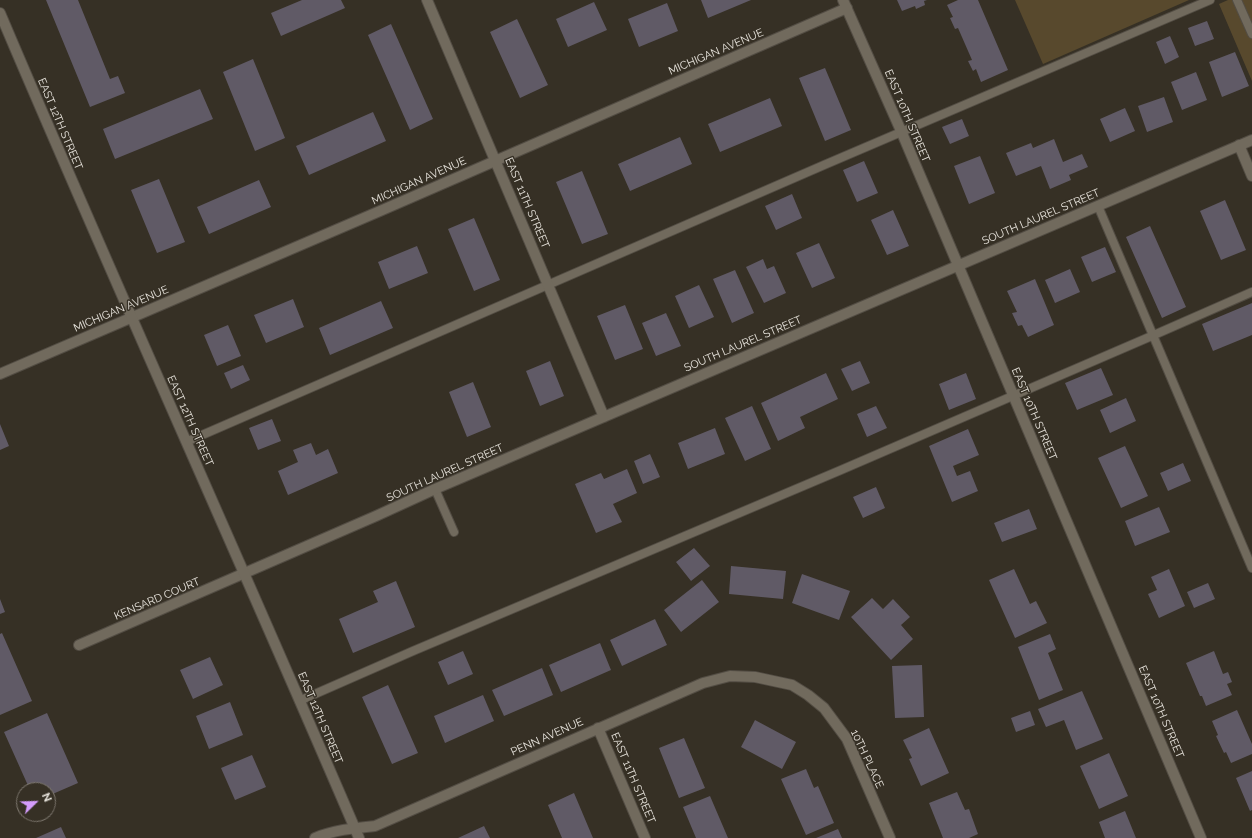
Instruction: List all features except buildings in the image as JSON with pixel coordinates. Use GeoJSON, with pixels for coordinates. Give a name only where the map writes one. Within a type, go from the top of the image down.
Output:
{"type":"FeatureCollection","features":[{"type":"Feature","properties":{"kind":"street","name":"EAST 11TH STREET"},"geometry":{"type":"LineString","coordinates":[[426,0],[496,160],[604,417]]}},
{"type":"Feature","properties":{"kind":"street","name":"MICHIGAN AVENUE"},"geometry":{"type":"LineString","coordinates":[[0,374],[496,160],[845,4]]}},
{"type":"Feature","properties":{"kind":"street","name":"EAST 10TH STREET"},"geometry":{"type":"LineString","coordinates":[[845,4],[902,132],[1012,395],[1201,838]]}},
{"type":"Feature","properties":{"kind":"street","name":"EAST 12TH STREET"},"geometry":{"type":"LineString","coordinates":[[0,14],[131,318],[359,838]]}},
{"type":"Feature","properties":{"kind":"street","name":"SOUTH LAUREL STREET"},"geometry":{"type":"LineString","coordinates":[[244,574],[434,489],[1252,140]]}},
{"type":"Feature","properties":{"kind":"street"},"geometry":{"type":"LineString","coordinates":[[1239,145],[1252,176]]}},
{"type":"Feature","properties":{"kind":"street","name":"KENSARD COURT"},"geometry":{"type":"LineString","coordinates":[[79,645],[244,574]]}},
{"type":"Feature","properties":{"kind":"street","name":"PENN AVENUE"},"geometry":{"type":"LineString","coordinates":[[315,838],[354,828],[375,826],[703,683],[730,676],[755,677],[792,685]]}},
{"type":"Feature","properties":{"kind":"street","name":"10TH PLACE"},"geometry":{"type":"LineString","coordinates":[[792,685],[808,695],[824,708],[847,739],[890,838]]}},
{"type":"Feature","properties":{"kind":"street","name":"EAST 11TH STREET"},"geometry":{"type":"LineString","coordinates":[[598,728],[645,838]]}},
{"type":"Feature","properties":{"kind":"lane"},"geometry":{"type":"LineString","coordinates":[[186,442],[1210,0]]}},
{"type":"Feature","properties":{"kind":"lane"},"geometry":{"type":"LineString","coordinates":[[1237,0],[1252,34]]}},
{"type":"Feature","properties":{"kind":"lane"},"geometry":{"type":"LineString","coordinates":[[1098,206],[1252,568]]}},
{"type":"Feature","properties":{"kind":"lane"},"geometry":{"type":"LineString","coordinates":[[300,701],[412,651],[834,473],[1252,292]]}},
{"type":"Feature","properties":{"kind":"lane"},"geometry":{"type":"LineString","coordinates":[[434,489],[454,532]]}},
{"type":"Feature","properties":{"kind":"shaded area"},"geometry":{"type":"Polygon","coordinates":[[[1015,0],[1189,0],[1043,64],[1015,0]]]}},
{"type":"Feature","properties":{"kind":"shaded area"},"geometry":{"type":"Polygon","coordinates":[[[1228,0],[1252,0],[1252,81],[1219,4],[1228,0]]]}}]}
